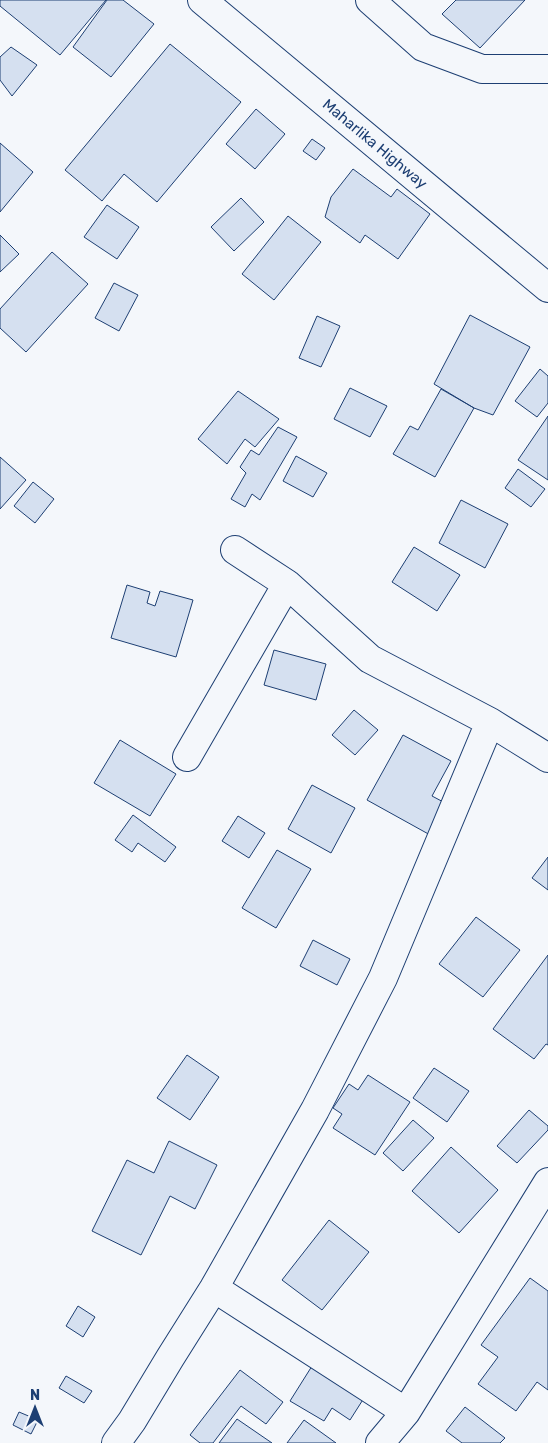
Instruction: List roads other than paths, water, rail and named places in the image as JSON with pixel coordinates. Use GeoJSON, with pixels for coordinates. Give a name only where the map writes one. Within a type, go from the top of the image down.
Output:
{"type":"FeatureCollection","features":[{"type":"Feature","properties":{"kind":"main road","name":"Maharlika Highway"},"geometry":{"type":"LineString","coordinates":[[202,0],[548,288]]}},
{"type":"Feature","properties":{"kind":"main road"},"geometry":{"type":"LineString","coordinates":[[370,0],[423,47],[482,69],[548,69]]}},
{"type":"Feature","properties":{"kind":"main road"},"geometry":{"type":"LineString","coordinates":[[235,550],[286,584],[370,659],[490,722],[548,758]]}},
{"type":"Feature","properties":{"kind":"main road"},"geometry":{"type":"LineString","coordinates":[[187,757],[286,584]]}},
{"type":"Feature","properties":{"kind":"main road"},"geometry":{"type":"LineString","coordinates":[[116,1443],[132,1421],[214,1288],[314,1110],[383,978],[490,722]]}},
{"type":"Feature","properties":{"kind":"main road"},"geometry":{"type":"LineString","coordinates":[[380,1443],[406,1412],[548,1182]]}},
{"type":"Feature","properties":{"kind":"main road"},"geometry":{"type":"LineString","coordinates":[[214,1288],[406,1412]]}}]}
